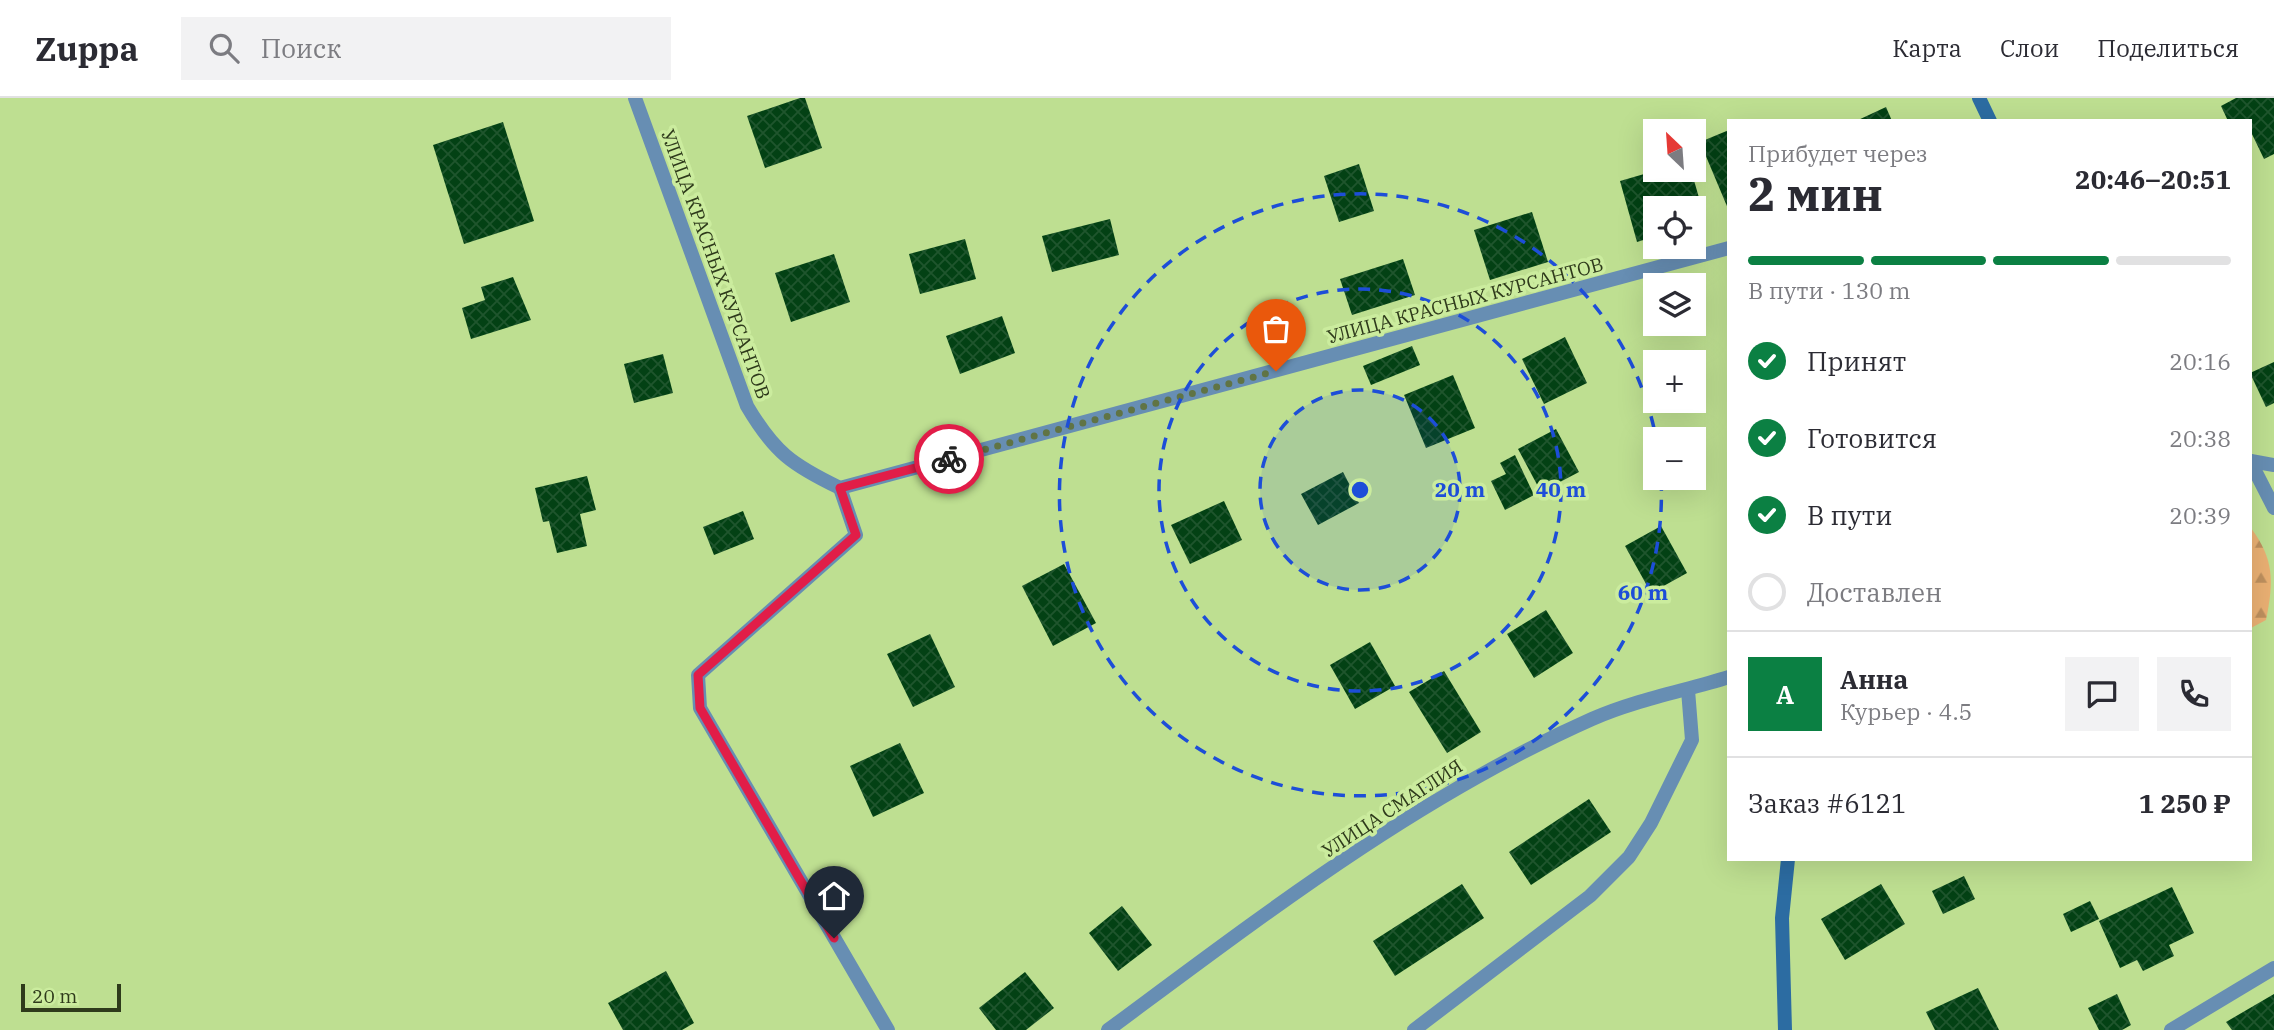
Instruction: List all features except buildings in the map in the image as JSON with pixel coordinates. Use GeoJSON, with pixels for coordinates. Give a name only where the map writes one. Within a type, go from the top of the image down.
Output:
{"type":"FeatureCollection","features":[{"type":"Feature","properties":{"kind":"street","name":"УЛИЦА КРАСНЫХ КУРСАНТОВ"},"geometry":{"type":"LineString","coordinates":[[635,98],[747,406],[766,438],[798,468],[840,488],[1727,249]]}},
{"type":"Feature","properties":{"kind":"street"},"geometry":{"type":"LineString","coordinates":[[1979,98],[1989,119]]}},
{"type":"Feature","properties":{"kind":"street"},"geometry":{"type":"LineString","coordinates":[[2252,461],[2274,466]]}},
{"type":"Feature","properties":{"kind":"street"},"geometry":{"type":"LineString","coordinates":[[2252,463],[2274,508]]}},
{"type":"Feature","properties":{"kind":"street"},"geometry":{"type":"LineString","coordinates":[[840,488],[856,535],[698,675],[700,708],[888,1030]]}},
{"type":"Feature","properties":{"kind":"street","name":"УЛИЦА СМАГЛИЯ"},"geometry":{"type":"LineString","coordinates":[[1108,1030],[1327,872],[1462,783],[1595,718],[1727,678]]}},
{"type":"Feature","properties":{"kind":"street"},"geometry":{"type":"LineString","coordinates":[[1414,1030],[1590,896],[1629,857],[1651,823],[1692,740],[1688,690]]}},
{"type":"Feature","properties":{"kind":"street"},"geometry":{"type":"LineString","coordinates":[[1785,1030],[1782,918],[1788,861]]}},
{"type":"Feature","properties":{"kind":"street"},"geometry":{"type":"LineString","coordinates":[[2171,1030],[2274,968]]}},
{"type":"Feature","properties":{"kind":"green space"},"geometry":{"type":"Polygon","coordinates":[[[2252,529],[2264,550],[2270,571],[2266,620],[2252,627],[2252,529]]]}},
{"type":"Feature","properties":{"kind":"way so far"},"geometry":{"type":"LineString","coordinates":[[949,459],[1276,371]]}},
{"type":"Feature","properties":{"kind":"route"},"geometry":{"type":"LineString","coordinates":[[834,938],[700,708],[698,675],[856,535],[840,488],[949,459]]}}]}
